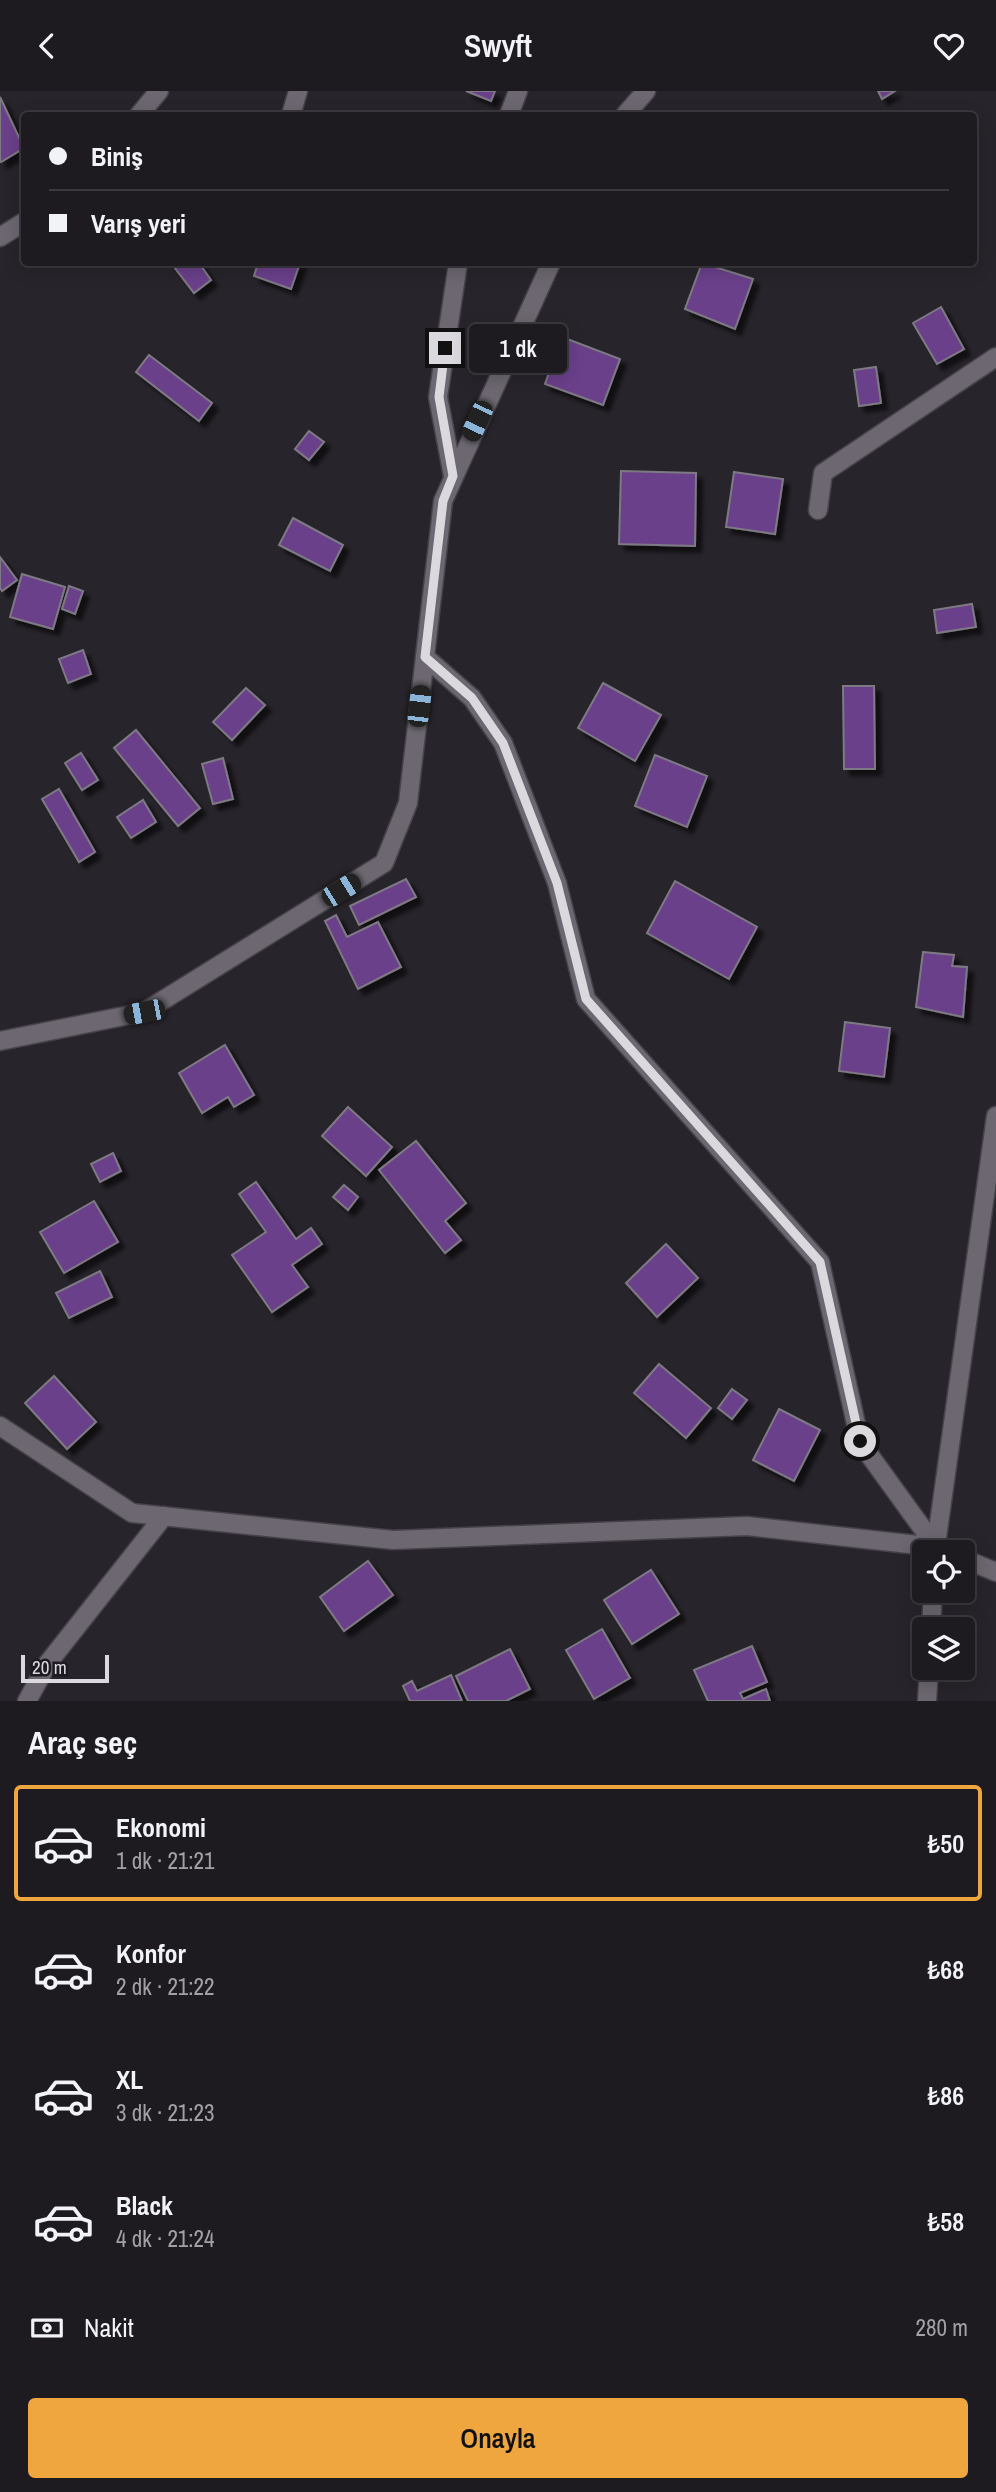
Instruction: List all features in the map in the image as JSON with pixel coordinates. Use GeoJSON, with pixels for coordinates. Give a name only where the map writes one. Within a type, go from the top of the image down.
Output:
{"type":"FeatureCollection","features":[{"type":"Feature","properties":{"kind":"street"},"geometry":{"type":"LineString","coordinates":[[142,112],[159,91]]}},
{"type":"Feature","properties":{"kind":"street"},"geometry":{"type":"LineString","coordinates":[[292,112],[298,91]]}},
{"type":"Feature","properties":{"kind":"street"},"geometry":{"type":"LineString","coordinates":[[510,112],[518,91]]}},
{"type":"Feature","properties":{"kind":"street"},"geometry":{"type":"LineString","coordinates":[[628,112],[646,91]]}},
{"type":"Feature","properties":{"kind":"street"},"geometry":{"type":"LineString","coordinates":[[0,237],[21,224]]}},
{"type":"Feature","properties":{"kind":"street"},"geometry":{"type":"LineString","coordinates":[[453,476],[439,397],[458,266]]}},
{"type":"Feature","properties":{"kind":"street"},"geometry":{"type":"LineString","coordinates":[[0,1041],[144,1012],[384,863],[408,803],[443,501],[550,266]]}},
{"type":"Feature","properties":{"kind":"street"},"geometry":{"type":"LineString","coordinates":[[818,510],[823,473],[996,357]]}},
{"type":"Feature","properties":{"kind":"street"},"geometry":{"type":"LineString","coordinates":[[425,657],[472,698],[503,743],[557,883],[586,999],[820,1262],[860,1441],[933,1540]]}},
{"type":"Feature","properties":{"kind":"street"},"geometry":{"type":"LineString","coordinates":[[941,1540],[996,1116]]}},
{"type":"Feature","properties":{"kind":"street"},"geometry":{"type":"LineString","coordinates":[[0,1426],[132,1513],[393,1540],[747,1525],[912,1546]]}},
{"type":"Feature","properties":{"kind":"street"},"geometry":{"type":"LineString","coordinates":[[27,1701],[48,1663],[164,1516]]}},
{"type":"Feature","properties":{"kind":"street"},"geometry":{"type":"LineString","coordinates":[[975,1563],[996,1572]]}},
{"type":"Feature","properties":{"kind":"street"},"geometry":{"type":"LineString","coordinates":[[927,1701],[928,1680]]}},
{"type":"Feature","properties":{"kind":"building"},"geometry":{"type":"Polygon","coordinates":[[[466,91],[495,91],[491,101],[466,91]]]}},
{"type":"Feature","properties":{"kind":"building"},"geometry":{"type":"Polygon","coordinates":[[[878,91],[895,91],[882,99],[878,91]]]}},
{"type":"Feature","properties":{"kind":"building"},"geometry":{"type":"Polygon","coordinates":[[[0,97],[21,142],[21,150],[0,161],[0,97]]]}},
{"type":"Feature","properties":{"kind":"building"},"geometry":{"type":"Polygon","coordinates":[[[173,266],[201,266],[211,280],[194,293],[173,266]]]}},
{"type":"Feature","properties":{"kind":"building"},"geometry":{"type":"Polygon","coordinates":[[[257,266],[299,266],[291,289],[254,276],[257,266]]]}},
{"type":"Feature","properties":{"kind":"building"},"geometry":{"type":"Polygon","coordinates":[[[701,266],[712,266],[753,279],[735,329],[685,309],[701,266]]]}},
{"type":"Feature","properties":{"kind":"building"},"geometry":{"type":"Polygon","coordinates":[[[941,307],[964,349],[937,364],[913,323],[941,307]]]}},
{"type":"Feature","properties":{"kind":"building"},"geometry":{"type":"Polygon","coordinates":[[[562,337],[620,359],[603,405],[545,384],[562,337]]]}},
{"type":"Feature","properties":{"kind":"building"},"geometry":{"type":"Polygon","coordinates":[[[149,355],[212,403],[199,421],[136,372],[149,355]]]}},
{"type":"Feature","properties":{"kind":"building"},"geometry":{"type":"Polygon","coordinates":[[[876,367],[881,403],[859,406],[854,370],[876,367]]]}},
{"type":"Feature","properties":{"kind":"building"},"geometry":{"type":"Polygon","coordinates":[[[309,431],[324,442],[309,460],[295,449],[309,431]]]}},
{"type":"Feature","properties":{"kind":"building"},"geometry":{"type":"Polygon","coordinates":[[[621,471],[696,473],[695,546],[619,544],[621,471]]]}},
{"type":"Feature","properties":{"kind":"building"},"geometry":{"type":"Polygon","coordinates":[[[734,472],[783,479],[775,534],[726,527],[734,472]]]}},
{"type":"Feature","properties":{"kind":"building"},"geometry":{"type":"Polygon","coordinates":[[[293,518],[343,545],[330,571],[279,545],[293,518]]]}},
{"type":"Feature","properties":{"kind":"building"},"geometry":{"type":"Polygon","coordinates":[[[0,557],[17,580],[2,591],[0,588],[0,557]]]}},
{"type":"Feature","properties":{"kind":"building"},"geometry":{"type":"Polygon","coordinates":[[[22,574],[65,587],[53,629],[10,617],[22,574]]]}},
{"type":"Feature","properties":{"kind":"building"},"geometry":{"type":"Polygon","coordinates":[[[69,586],[83,591],[75,614],[62,609],[69,586]]]}},
{"type":"Feature","properties":{"kind":"building"},"geometry":{"type":"Polygon","coordinates":[[[972,604],[976,627],[937,633],[934,610],[972,604]]]}},
{"type":"Feature","properties":{"kind":"building"},"geometry":{"type":"Polygon","coordinates":[[[83,650],[91,674],[68,683],[59,659],[83,650]]]}},
{"type":"Feature","properties":{"kind":"building"},"geometry":{"type":"Polygon","coordinates":[[[603,683],[661,715],[635,761],[578,728],[603,683]]]}},
{"type":"Feature","properties":{"kind":"building"},"geometry":{"type":"Polygon","coordinates":[[[843,686],[874,686],[875,769],[844,769],[843,686]]]}},
{"type":"Feature","properties":{"kind":"building"},"geometry":{"type":"Polygon","coordinates":[[[246,688],[265,705],[232,740],[213,722],[246,688]]]}},
{"type":"Feature","properties":{"kind":"building"},"geometry":{"type":"Polygon","coordinates":[[[136,730],[200,808],[178,826],[114,748],[136,730]]]}},
{"type":"Feature","properties":{"kind":"building"},"geometry":{"type":"Polygon","coordinates":[[[81,753],[98,780],[82,790],[65,763],[81,753]]]}},
{"type":"Feature","properties":{"kind":"building"},"geometry":{"type":"Polygon","coordinates":[[[655,755],[707,776],[687,827],[635,806],[655,755]]]}},
{"type":"Feature","properties":{"kind":"building"},"geometry":{"type":"Polygon","coordinates":[[[223,758],[233,799],[213,804],[202,764],[223,758]]]}},
{"type":"Feature","properties":{"kind":"building"},"geometry":{"type":"Polygon","coordinates":[[[59,789],[95,852],[79,862],[42,799],[59,789]]]}},
{"type":"Feature","properties":{"kind":"building"},"geometry":{"type":"Polygon","coordinates":[[[143,800],[156,822],[131,838],[117,817],[143,800]]]}},
{"type":"Feature","properties":{"kind":"building"},"geometry":{"type":"Polygon","coordinates":[[[406,879],[416,897],[359,925],[350,906],[406,879]]]}},
{"type":"Feature","properties":{"kind":"building"},"geometry":{"type":"Polygon","coordinates":[[[675,881],[757,927],[729,979],[647,933],[675,881]]]}},
{"type":"Feature","properties":{"kind":"building"},"geometry":{"type":"Polygon","coordinates":[[[336,915],[347,937],[378,922],[401,967],[358,989],[325,921],[336,915]]]}},
{"type":"Feature","properties":{"kind":"building"},"geometry":{"type":"Polygon","coordinates":[[[923,952],[954,955],[952,966],[967,967],[963,1017],[916,1007],[923,952]]]}},
{"type":"Feature","properties":{"kind":"building"},"geometry":{"type":"Polygon","coordinates":[[[845,1022],[890,1028],[884,1077],[839,1071],[845,1022]]]}},
{"type":"Feature","properties":{"kind":"building"},"geometry":{"type":"Polygon","coordinates":[[[225,1045],[254,1095],[234,1107],[228,1097],[202,1113],[179,1073],[225,1045]]]}},
{"type":"Feature","properties":{"kind":"building"},"geometry":{"type":"Polygon","coordinates":[[[348,1107],[392,1147],[366,1176],[322,1136],[348,1107]]]}},
{"type":"Feature","properties":{"kind":"building"},"geometry":{"type":"Polygon","coordinates":[[[416,1141],[466,1203],[445,1221],[461,1240],[445,1253],[379,1170],[416,1141]]]}},
{"type":"Feature","properties":{"kind":"building"},"geometry":{"type":"Polygon","coordinates":[[[113,1153],[121,1171],[100,1182],[91,1164],[113,1153]]]}},
{"type":"Feature","properties":{"kind":"building"},"geometry":{"type":"Polygon","coordinates":[[[256,1182],[296,1239],[311,1228],[322,1244],[292,1265],[308,1287],[272,1312],[232,1255],[266,1232],[239,1194],[256,1182]]]}},
{"type":"Feature","properties":{"kind":"building"},"geometry":{"type":"Polygon","coordinates":[[[344,1185],[358,1197],[348,1210],[333,1197],[344,1185]]]}},
{"type":"Feature","properties":{"kind":"building"},"geometry":{"type":"Polygon","coordinates":[[[94,1201],[118,1242],[64,1273],[40,1232],[94,1201]]]}},
{"type":"Feature","properties":{"kind":"building"},"geometry":{"type":"Polygon","coordinates":[[[666,1244],[698,1278],[657,1317],[626,1283],[666,1244]]]}},
{"type":"Feature","properties":{"kind":"building"},"geometry":{"type":"Polygon","coordinates":[[[100,1271],[112,1297],[69,1318],[56,1293],[100,1271]]]}},
{"type":"Feature","properties":{"kind":"building"},"geometry":{"type":"Polygon","coordinates":[[[659,1364],[711,1408],[686,1438],[634,1393],[659,1364]]]}},
{"type":"Feature","properties":{"kind":"building"},"geometry":{"type":"Polygon","coordinates":[[[54,1376],[96,1422],[67,1449],[25,1403],[54,1376]]]}},
{"type":"Feature","properties":{"kind":"building"},"geometry":{"type":"Polygon","coordinates":[[[732,1389],[747,1400],[732,1419],[718,1408],[732,1389]]]}},
{"type":"Feature","properties":{"kind":"building"},"geometry":{"type":"Polygon","coordinates":[[[779,1409],[820,1430],[794,1481],[753,1460],[779,1409]]]}},
{"type":"Feature","properties":{"kind":"building"},"geometry":{"type":"Polygon","coordinates":[[[368,1561],[393,1595],[344,1631],[320,1597],[368,1561]]]}},
{"type":"Feature","properties":{"kind":"building"},"geometry":{"type":"Polygon","coordinates":[[[651,1570],[679,1614],[632,1644],[604,1600],[651,1570]]]}},
{"type":"Feature","properties":{"kind":"building"},"geometry":{"type":"Polygon","coordinates":[[[602,1629],[630,1678],[594,1699],[566,1650],[602,1629]]]}},
{"type":"Feature","properties":{"kind":"building"},"geometry":{"type":"Polygon","coordinates":[[[752,1646],[767,1682],[740,1693],[743,1699],[766,1689],[770,1701],[708,1701],[694,1670],[752,1646]]]}},
{"type":"Feature","properties":{"kind":"building"},"geometry":{"type":"Polygon","coordinates":[[[510,1649],[530,1689],[506,1701],[468,1701],[456,1676],[510,1649]]]}},
{"type":"Feature","properties":{"kind":"building"},"geometry":{"type":"Polygon","coordinates":[[[451,1675],[462,1701],[410,1701],[403,1686],[412,1681],[417,1691],[451,1675]]]}},
{"type":"Feature","properties":{"kind":"route"},"geometry":{"type":"LineString","coordinates":[[445,348],[439,397],[453,476],[443,501],[425,657],[472,698],[503,743],[557,883],[586,999],[668,1088],[820,1262],[860,1441]]}}]}
